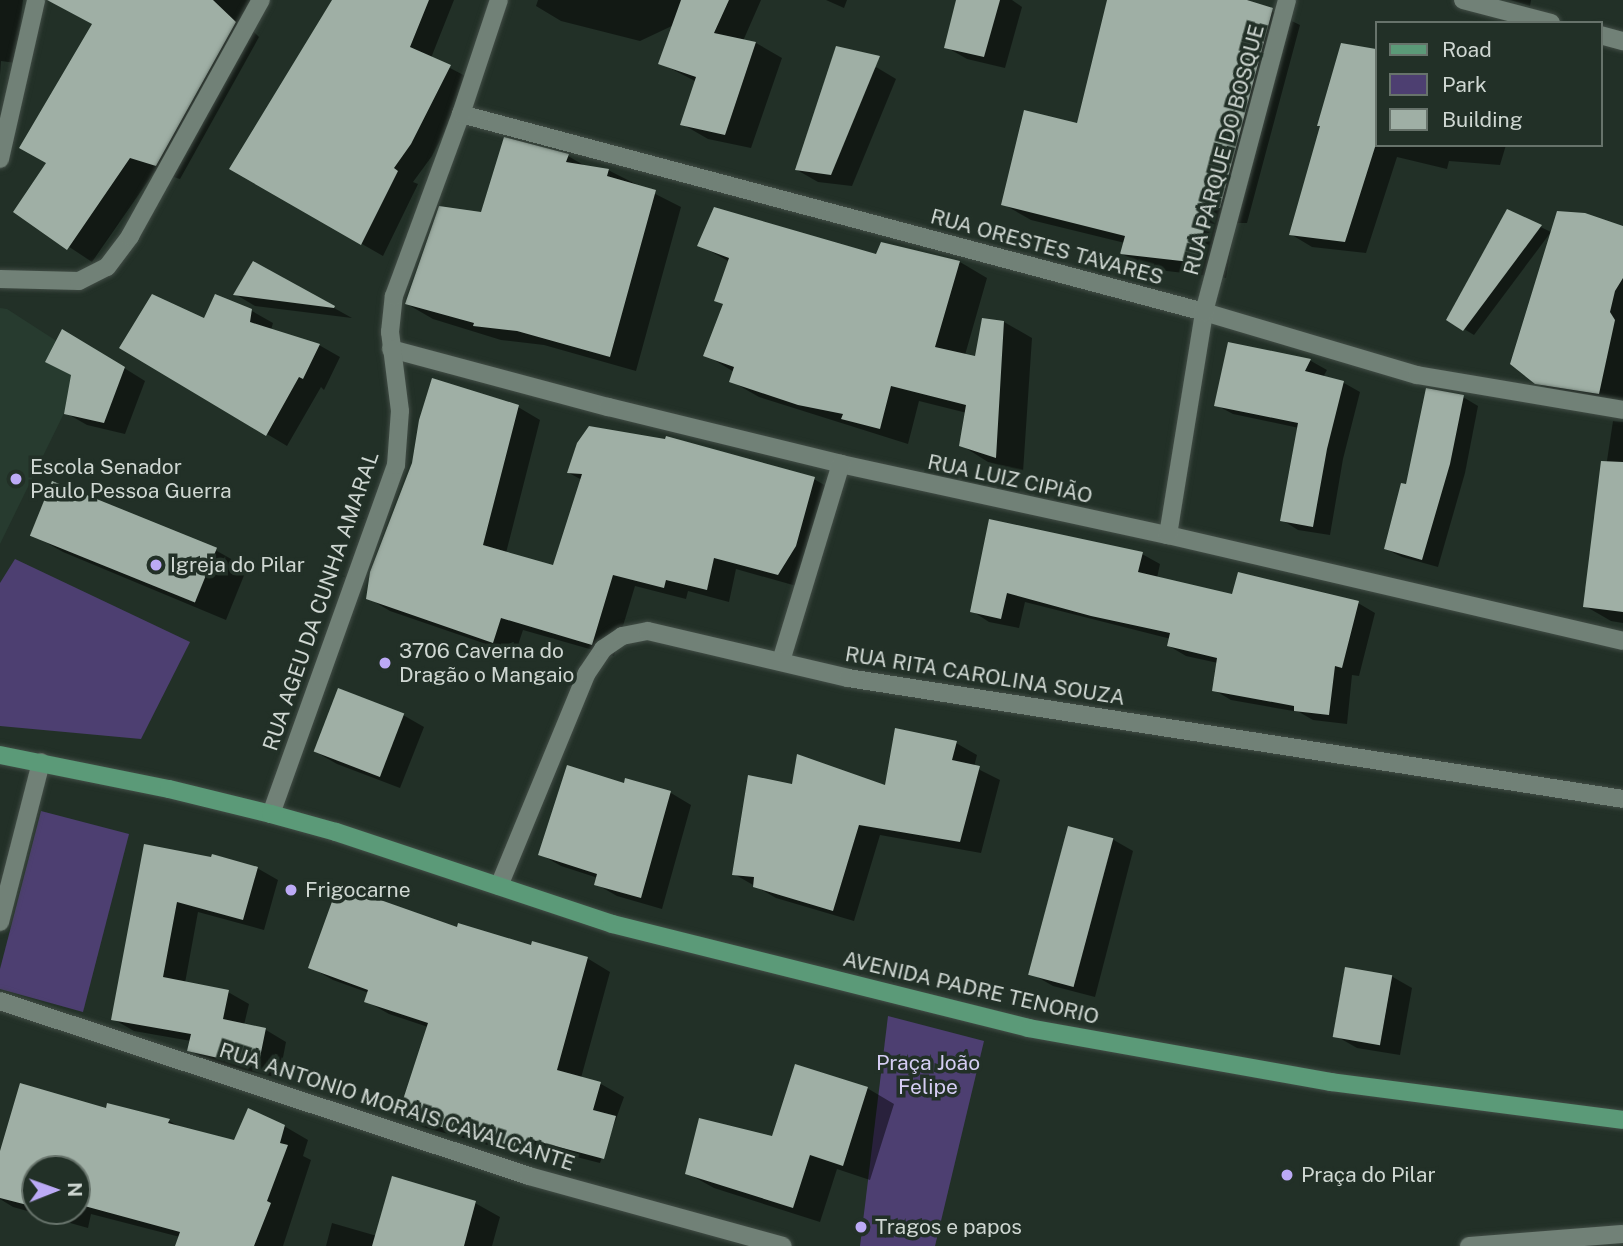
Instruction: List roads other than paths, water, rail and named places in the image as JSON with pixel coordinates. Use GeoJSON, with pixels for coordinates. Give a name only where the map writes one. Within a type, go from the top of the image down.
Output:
{"type":"FeatureCollection","features":[{"type":"Feature","properties":{"kind":"main road","name":"AVENIDA PADRE TENORIO"},"geometry":{"type":"LineString","coordinates":[[0,755],[271,814],[612,924],[1028,1028],[1331,1082],[1623,1119]]}},
{"type":"Feature","properties":{"kind":"street"},"geometry":{"type":"LineString","coordinates":[[0,159],[24,65],[36,0]]}},
{"type":"Feature","properties":{"kind":"street"},"geometry":{"type":"LineString","coordinates":[[0,279],[79,281],[107,267],[130,236],[261,0]]}},
{"type":"Feature","properties":{"kind":"street","name":"RUA AGEU DA CUNHA AMARAL"},"geometry":{"type":"LineString","coordinates":[[271,814],[396,464],[400,411],[391,349],[394,296],[461,114],[499,0]]}},
{"type":"Feature","properties":{"kind":"street","name":"RUA PARQUE DO BOSQUE"},"geometry":{"type":"LineString","coordinates":[[1168,535],[1204,312],[1287,0]]}},
{"type":"Feature","properties":{"kind":"street"},"geometry":{"type":"LineString","coordinates":[[1463,0],[1543,21]]}},
{"type":"Feature","properties":{"kind":"street"},"geometry":{"type":"LineString","coordinates":[[1602,36],[1623,41]]}},
{"type":"Feature","properties":{"kind":"street","name":"RUA ORESTES TAVARES"},"geometry":{"type":"LineString","coordinates":[[461,114],[1204,312],[1417,375],[1623,410]]}},
{"type":"Feature","properties":{"kind":"street","name":"RUA LUIZ CIPIÃO"},"geometry":{"type":"LineString","coordinates":[[391,349],[841,464],[1168,535],[1623,641]]}},
{"type":"Feature","properties":{"kind":"street"},"geometry":{"type":"LineString","coordinates":[[781,662],[841,464]]}},
{"type":"Feature","properties":{"kind":"street","name":"RUA RITA CAROLINA SOUZA"},"geometry":{"type":"LineString","coordinates":[[499,886],[587,673],[603,649],[622,636],[648,631],[862,681],[1623,799]]}},
{"type":"Feature","properties":{"kind":"street"},"geometry":{"type":"LineString","coordinates":[[0,922],[41,762]]}},
{"type":"Feature","properties":{"kind":"street","name":"RUA ANTONIO MORAIS CAVALCANTE"},"geometry":{"type":"LineString","coordinates":[[0,1001],[529,1176],[783,1246]]}},
{"type":"Feature","properties":{"kind":"street"},"geometry":{"type":"LineString","coordinates":[[1469,1246],[1623,1234]]}},
{"type":"Feature","properties":{"kind":"place","name":"Escola Senador Paulo Pessoa Guerra"},"geometry":{"type":"Point","coordinates":[16,479]}},
{"type":"Feature","properties":{"kind":"place","name":"Igreja do Pilar"},"geometry":{"type":"Point","coordinates":[156,565]}},
{"type":"Feature","properties":{"kind":"place","name":"3706 Caverna do Dragão o Mangaio"},"geometry":{"type":"Point","coordinates":[385,663]}},
{"type":"Feature","properties":{"kind":"place","name":"Frigocarne"},"geometry":{"type":"Point","coordinates":[291,890]}},
{"type":"Feature","properties":{"kind":"place","name":"Praça do Pilar"},"geometry":{"type":"Point","coordinates":[1287,1175]}},
{"type":"Feature","properties":{"kind":"place","name":"Tragos e papos"},"geometry":{"type":"Point","coordinates":[861,1227]}},
{"type":"Feature","properties":{"kind":"park label","name":"Praça João Felipe"},"geometry":{"type":"Point","coordinates":[928,1075]}}]}
